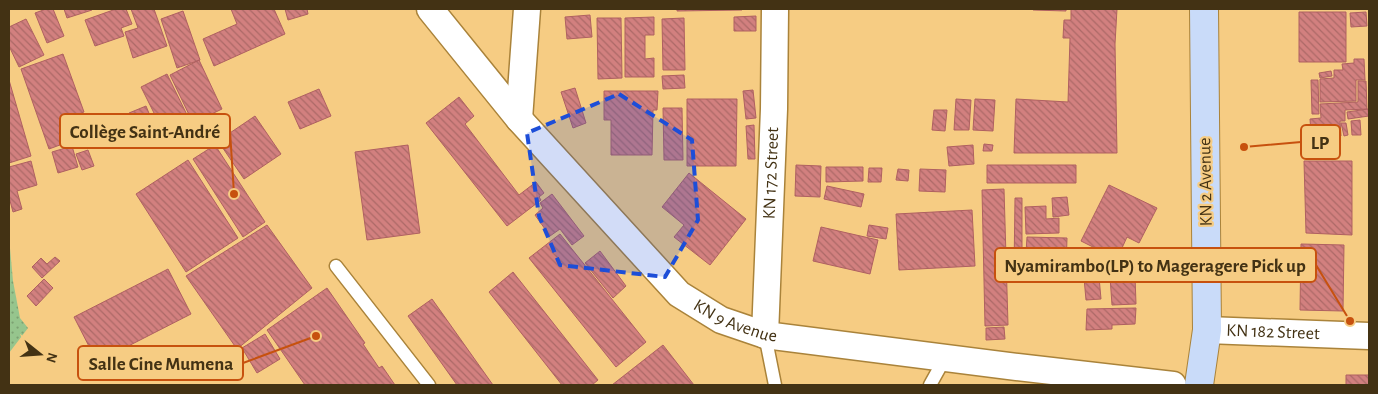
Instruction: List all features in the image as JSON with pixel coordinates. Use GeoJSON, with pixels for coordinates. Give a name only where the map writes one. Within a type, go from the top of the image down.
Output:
{"type":"FeatureCollection","features":[{"type":"Feature","properties":{"kind":"main road","name":"KN 2 Avenue"},"geometry":{"type":"LineString","coordinates":[[1199,385],[1207,330],[1204,9]]}},
{"type":"Feature","properties":{"kind":"street","name":"KN 9 Avenue"},"geometry":{"type":"LineString","coordinates":[[430,9],[519,118],[679,294],[721,320],[765,336],[1173,385]]}},
{"type":"Feature","properties":{"kind":"street"},"geometry":{"type":"LineString","coordinates":[[519,118],[527,9]]}},
{"type":"Feature","properties":{"kind":"street","name":"KN 172 Street"},"geometry":{"type":"LineString","coordinates":[[765,336],[774,109],[775,9]]}},
{"type":"Feature","properties":{"kind":"street","name":"KN 182 Street"},"geometry":{"type":"LineString","coordinates":[[1207,330],[1369,336]]}},
{"type":"Feature","properties":{"kind":"lane"},"geometry":{"type":"LineString","coordinates":[[336,266],[430,385]]}},
{"type":"Feature","properties":{"kind":"lane"},"geometry":{"type":"LineString","coordinates":[[765,336],[775,385]]}},
{"type":"Feature","properties":{"kind":"lane"},"geometry":{"type":"LineString","coordinates":[[930,385],[945,358]]}},
{"type":"Feature","properties":{"kind":"highlighted area"},"geometry":{"type":"Polygon","coordinates":[[[619,94],[692,140],[698,220],[665,277],[560,265],[539,216],[527,133],[619,94]]]}},
{"type":"Feature","properties":{"kind":"green space"},"geometry":{"type":"Polygon","coordinates":[[[9,237],[13,281],[20,318],[28,328],[9,353],[9,237]]]}},
{"type":"Feature","properties":{"kind":"building"},"geometry":{"type":"Polygon","coordinates":[[[46,9],[53,9],[64,36],[47,43],[35,13],[46,9]]]}},
{"type":"Feature","properties":{"kind":"building"},"geometry":{"type":"Polygon","coordinates":[[[64,9],[91,9],[92,10],[67,18],[64,9]]]}},
{"type":"Feature","properties":{"kind":"building"},"geometry":{"type":"Polygon","coordinates":[[[116,9],[126,9],[132,24],[121,28],[124,36],[95,46],[85,20],[116,9]]]}},
{"type":"Feature","properties":{"kind":"building"},"geometry":{"type":"Polygon","coordinates":[[[131,9],[154,9],[167,46],[133,58],[125,32],[138,28],[131,9]]]}},
{"type":"Feature","properties":{"kind":"building"},"geometry":{"type":"Polygon","coordinates":[[[231,9],[274,9],[285,34],[214,66],[203,39],[237,24],[231,9]]]}},
{"type":"Feature","properties":{"kind":"building"},"geometry":{"type":"Polygon","coordinates":[[[285,9],[307,9],[308,14],[288,20],[285,9]]]}},
{"type":"Feature","properties":{"kind":"building"},"geometry":{"type":"Polygon","coordinates":[[[677,9],[742,9],[742,10],[677,11],[677,9]]]}},
{"type":"Feature","properties":{"kind":"building"},"geometry":{"type":"Polygon","coordinates":[[[1066,9],[1066,11],[1033,10],[1066,9]]]}},
{"type":"Feature","properties":{"kind":"building"},"geometry":{"type":"Polygon","coordinates":[[[1071,9],[1117,9],[1115,44],[1117,153],[1014,153],[1016,99],[1068,102],[1070,38],[1063,38],[1064,20],[1071,20],[1071,9]]]}},
{"type":"Feature","properties":{"kind":"building"},"geometry":{"type":"Polygon","coordinates":[[[183,11],[200,60],[177,68],[161,19],[183,11]]]}},
{"type":"Feature","properties":{"kind":"building"},"geometry":{"type":"Polygon","coordinates":[[[1299,12],[1346,12],[1346,62],[1299,62],[1299,12]]]}},
{"type":"Feature","properties":{"kind":"building"},"geometry":{"type":"Polygon","coordinates":[[[1366,12],[1367,26],[1351,27],[1350,13],[1366,12]]]}},
{"type":"Feature","properties":{"kind":"building"},"geometry":{"type":"Polygon","coordinates":[[[590,15],[592,37],[567,39],[565,17],[590,15]]]}},
{"type":"Feature","properties":{"kind":"building"},"geometry":{"type":"Polygon","coordinates":[[[756,16],[756,31],[734,31],[734,17],[756,16]]]}},
{"type":"Feature","properties":{"kind":"building"},"geometry":{"type":"Polygon","coordinates":[[[654,17],[654,35],[645,35],[645,59],[654,58],[654,77],[625,77],[625,18],[654,17]]]}},
{"type":"Feature","properties":{"kind":"building"},"geometry":{"type":"Polygon","coordinates":[[[597,18],[621,18],[622,78],[598,79],[597,18]]]}},
{"type":"Feature","properties":{"kind":"building"},"geometry":{"type":"Polygon","coordinates":[[[684,18],[685,70],[663,70],[662,19],[684,18]]]}},
{"type":"Feature","properties":{"kind":"building"},"geometry":{"type":"Polygon","coordinates":[[[26,19],[44,55],[19,67],[9,46],[9,27],[26,19]]]}},
{"type":"Feature","properties":{"kind":"building"},"geometry":{"type":"Polygon","coordinates":[[[63,54],[84,112],[60,121],[68,142],[49,149],[21,69],[63,54]]]}},
{"type":"Feature","properties":{"kind":"building"},"geometry":{"type":"Polygon","coordinates":[[[1354,59],[1364,59],[1365,80],[1356,80],[1356,101],[1320,102],[1320,79],[1334,78],[1334,70],[1343,70],[1342,64],[1354,63],[1354,59]]]}},
{"type":"Feature","properties":{"kind":"building"},"geometry":{"type":"Polygon","coordinates":[[[199,60],[222,109],[193,123],[170,75],[199,60]]]}},
{"type":"Feature","properties":{"kind":"building"},"geometry":{"type":"Polygon","coordinates":[[[1331,71],[1332,76],[1320,78],[1319,73],[1331,71]]]}},
{"type":"Feature","properties":{"kind":"building"},"geometry":{"type":"Polygon","coordinates":[[[167,74],[191,123],[165,135],[141,87],[167,74]]]}},
{"type":"Feature","properties":{"kind":"building"},"geometry":{"type":"Polygon","coordinates":[[[684,75],[685,88],[663,89],[662,76],[684,75]]]}},
{"type":"Feature","properties":{"kind":"building"},"geometry":{"type":"Polygon","coordinates":[[[9,80],[31,156],[9,163],[9,80]]]}},
{"type":"Feature","properties":{"kind":"building"},"geometry":{"type":"Polygon","coordinates":[[[1311,80],[1318,80],[1319,114],[1312,114],[1311,80]]]}},
{"type":"Feature","properties":{"kind":"building"},"geometry":{"type":"Polygon","coordinates":[[[1358,81],[1366,81],[1367,109],[1345,110],[1345,121],[1340,121],[1341,136],[1324,137],[1324,133],[1311,133],[1310,119],[1321,118],[1320,104],[1358,102],[1358,81]]]}},
{"type":"Feature","properties":{"kind":"building"},"geometry":{"type":"Polygon","coordinates":[[[575,88],[586,123],[573,128],[561,92],[575,88]]]}},
{"type":"Feature","properties":{"kind":"building"},"geometry":{"type":"Polygon","coordinates":[[[319,89],[331,116],[300,129],[288,102],[319,89]]]}},
{"type":"Feature","properties":{"kind":"building"},"geometry":{"type":"Polygon","coordinates":[[[753,90],[756,118],[746,119],[743,91],[753,90]]]}},
{"type":"Feature","properties":{"kind":"building"},"geometry":{"type":"Polygon","coordinates":[[[604,91],[658,91],[657,110],[653,110],[652,155],[611,155],[611,120],[604,120],[604,91]]]}},
{"type":"Feature","properties":{"kind":"building"},"geometry":{"type":"Polygon","coordinates":[[[459,97],[474,116],[465,124],[519,195],[536,182],[544,193],[539,197],[541,200],[507,226],[426,123],[459,97]]]}},
{"type":"Feature","properties":{"kind":"building"},"geometry":{"type":"Polygon","coordinates":[[[687,99],[737,99],[736,166],[687,166],[687,99]]]}},
{"type":"Feature","properties":{"kind":"building"},"geometry":{"type":"Polygon","coordinates":[[[956,99],[971,100],[969,130],[954,130],[956,99]]]}},
{"type":"Feature","properties":{"kind":"building"},"geometry":{"type":"Polygon","coordinates":[[[975,99],[995,100],[993,131],[973,130],[975,99]]]}},
{"type":"Feature","properties":{"kind":"building"},"geometry":{"type":"Polygon","coordinates":[[[146,106],[160,140],[143,147],[129,113],[146,106]]]}},
{"type":"Feature","properties":{"kind":"building"},"geometry":{"type":"Polygon","coordinates":[[[663,108],[682,108],[683,160],[664,160],[663,108]]]}},
{"type":"Feature","properties":{"kind":"building"},"geometry":{"type":"Polygon","coordinates":[[[1368,109],[1369,116],[1348,119],[1347,112],[1368,109]]]}},
{"type":"Feature","properties":{"kind":"building"},"geometry":{"type":"Polygon","coordinates":[[[934,110],[947,110],[945,131],[932,130],[934,110]]]}},
{"type":"Feature","properties":{"kind":"building"},"geometry":{"type":"Polygon","coordinates":[[[255,116],[281,154],[244,179],[218,141],[255,116]]]}},
{"type":"Feature","properties":{"kind":"building"},"geometry":{"type":"Polygon","coordinates":[[[1360,120],[1361,135],[1352,135],[1351,121],[1360,120]]]}},
{"type":"Feature","properties":{"kind":"building"},"geometry":{"type":"Polygon","coordinates":[[[1341,123],[1346,123],[1348,135],[1344,136],[1341,123]]]}},
{"type":"Feature","properties":{"kind":"building"},"geometry":{"type":"Polygon","coordinates":[[[754,125],[755,159],[748,159],[746,126],[754,125]]]}},
{"type":"Feature","properties":{"kind":"building"},"geometry":{"type":"Polygon","coordinates":[[[984,144],[993,145],[992,151],[983,151],[984,144]]]}},
{"type":"Feature","properties":{"kind":"building"},"geometry":{"type":"Polygon","coordinates":[[[215,145],[265,222],[243,237],[193,159],[215,145]]]}},
{"type":"Feature","properties":{"kind":"building"},"geometry":{"type":"Polygon","coordinates":[[[408,145],[420,233],[367,240],[355,152],[408,145]]]}},
{"type":"Feature","properties":{"kind":"building"},"geometry":{"type":"Polygon","coordinates":[[[973,145],[974,164],[949,166],[947,147],[973,145]]]}},
{"type":"Feature","properties":{"kind":"building"},"geometry":{"type":"Polygon","coordinates":[[[72,146],[78,167],[58,173],[52,152],[72,146]]]}},
{"type":"Feature","properties":{"kind":"building"},"geometry":{"type":"Polygon","coordinates":[[[88,150],[94,166],[82,170],[76,154],[88,150]]]}},
{"type":"Feature","properties":{"kind":"building"},"geometry":{"type":"Polygon","coordinates":[[[188,160],[238,238],[186,272],[136,194],[188,160]]]}},
{"type":"Feature","properties":{"kind":"building"},"geometry":{"type":"Polygon","coordinates":[[[31,161],[37,185],[17,191],[22,209],[13,212],[9,197],[9,167],[31,161]]]}},
{"type":"Feature","properties":{"kind":"building"},"geometry":{"type":"Polygon","coordinates":[[[1304,161],[1352,161],[1352,235],[1306,233],[1304,161]]]}},
{"type":"Feature","properties":{"kind":"building"},"geometry":{"type":"Polygon","coordinates":[[[796,165],[821,166],[820,197],[795,196],[796,165]]]}},
{"type":"Feature","properties":{"kind":"building"},"geometry":{"type":"Polygon","coordinates":[[[987,165],[1076,165],[1076,183],[987,183],[987,165]]]}},
{"type":"Feature","properties":{"kind":"building"},"geometry":{"type":"Polygon","coordinates":[[[826,167],[863,167],[863,181],[826,182],[826,167]]]}},
{"type":"Feature","properties":{"kind":"building"},"geometry":{"type":"Polygon","coordinates":[[[869,168],[882,168],[881,182],[868,182],[869,168]]]}},
{"type":"Feature","properties":{"kind":"building"},"geometry":{"type":"Polygon","coordinates":[[[898,169],[909,170],[908,181],[896,180],[898,169]]]}},
{"type":"Feature","properties":{"kind":"building"},"geometry":{"type":"Polygon","coordinates":[[[920,169],[946,170],[945,192],[919,191],[920,169]]]}},
{"type":"Feature","properties":{"kind":"building"},"geometry":{"type":"Polygon","coordinates":[[[689,173],[746,219],[710,265],[674,237],[684,225],[662,207],[689,173]]]}},
{"type":"Feature","properties":{"kind":"building"},"geometry":{"type":"Polygon","coordinates":[[[1109,185],[1157,208],[1139,243],[1127,237],[1117,259],[1081,241],[1109,185]]]}},
{"type":"Feature","properties":{"kind":"building"},"geometry":{"type":"Polygon","coordinates":[[[827,186],[864,194],[861,207],[824,199],[827,186]]]}},
{"type":"Feature","properties":{"kind":"building"},"geometry":{"type":"Polygon","coordinates":[[[1004,189],[1008,325],[985,326],[982,190],[1004,189]]]}},
{"type":"Feature","properties":{"kind":"building"},"geometry":{"type":"Polygon","coordinates":[[[552,194],[584,236],[572,245],[560,229],[550,236],[535,215],[543,208],[540,203],[552,194]]]}},
{"type":"Feature","properties":{"kind":"building"},"geometry":{"type":"Polygon","coordinates":[[[1067,197],[1069,215],[1053,217],[1052,198],[1067,197]]]}},
{"type":"Feature","properties":{"kind":"building"},"geometry":{"type":"Polygon","coordinates":[[[1015,198],[1022,198],[1022,271],[1014,271],[1015,198]]]}},
{"type":"Feature","properties":{"kind":"building"},"geometry":{"type":"Polygon","coordinates":[[[1046,206],[1046,219],[1059,218],[1059,233],[1026,234],[1025,207],[1046,206]]]}},
{"type":"Feature","properties":{"kind":"building"},"geometry":{"type":"Polygon","coordinates":[[[972,210],[975,266],[899,270],[896,214],[972,210]]]}},
{"type":"Feature","properties":{"kind":"building"},"geometry":{"type":"Polygon","coordinates":[[[267,225],[312,288],[237,349],[186,276],[267,225]]]}},
{"type":"Feature","properties":{"kind":"building"},"geometry":{"type":"Polygon","coordinates":[[[869,225],[888,228],[886,239],[867,236],[869,225]]]}},
{"type":"Feature","properties":{"kind":"building"},"geometry":{"type":"Polygon","coordinates":[[[821,227],[878,240],[870,274],[813,261],[821,227]]]}},
{"type":"Feature","properties":{"kind":"building"},"geometry":{"type":"Polygon","coordinates":[[[560,234],[646,342],[616,367],[529,258],[560,234]]]}},
{"type":"Feature","properties":{"kind":"building"},"geometry":{"type":"Polygon","coordinates":[[[1027,237],[1067,238],[1066,271],[1025,269],[1027,237]]]}},
{"type":"Feature","properties":{"kind":"building"},"geometry":{"type":"Polygon","coordinates":[[[1301,244],[1344,245],[1343,311],[1300,310],[1301,244]]]}},
{"type":"Feature","properties":{"kind":"building"},"geometry":{"type":"Polygon","coordinates":[[[600,251],[626,286],[613,298],[585,263],[600,251]]]}},
{"type":"Feature","properties":{"kind":"building"},"geometry":{"type":"Polygon","coordinates":[[[55,257],[60,261],[42,278],[32,267],[41,258],[47,264],[55,257]]]}},
{"type":"Feature","properties":{"kind":"building"},"geometry":{"type":"Polygon","coordinates":[[[168,269],[191,314],[97,362],[74,317],[168,269]]]}},
{"type":"Feature","properties":{"kind":"building"},"geometry":{"type":"Polygon","coordinates":[[[513,272],[598,380],[592,385],[562,385],[489,292],[513,272]]]}},
{"type":"Feature","properties":{"kind":"building"},"geometry":{"type":"Polygon","coordinates":[[[1135,276],[1136,304],[1112,305],[1110,277],[1135,276]]]}},
{"type":"Feature","properties":{"kind":"building"},"geometry":{"type":"Polygon","coordinates":[[[1099,277],[1101,299],[1086,300],[1084,278],[1099,277]]]}},
{"type":"Feature","properties":{"kind":"building"},"geometry":{"type":"Polygon","coordinates":[[[44,279],[53,288],[36,306],[27,296],[44,279]]]}},
{"type":"Feature","properties":{"kind":"building"},"geometry":{"type":"Polygon","coordinates":[[[327,288],[365,343],[363,344],[379,368],[382,366],[395,385],[305,385],[267,330],[327,288]]]}},
{"type":"Feature","properties":{"kind":"building"},"geometry":{"type":"Polygon","coordinates":[[[432,299],[493,385],[457,385],[408,316],[432,299]]]}},
{"type":"Feature","properties":{"kind":"building"},"geometry":{"type":"Polygon","coordinates":[[[1136,308],[1135,324],[1112,325],[1112,329],[1086,330],[1087,309],[1136,308]]]}},
{"type":"Feature","properties":{"kind":"building"},"geometry":{"type":"Polygon","coordinates":[[[1004,327],[1005,339],[986,340],[986,328],[1004,327]]]}},
{"type":"Feature","properties":{"kind":"building"},"geometry":{"type":"Polygon","coordinates":[[[265,334],[280,359],[257,373],[242,348],[265,334]]]}},
{"type":"Feature","properties":{"kind":"building"},"geometry":{"type":"Polygon","coordinates":[[[663,345],[694,385],[612,385],[663,345]]]}},
{"type":"Feature","properties":{"kind":"building"},"geometry":{"type":"Polygon","coordinates":[[[1346,375],[1369,375],[1369,385],[1346,385],[1346,375]]]}},
{"type":"Feature","properties":{"kind":"place","name":"LP"},"geometry":{"type":"Point","coordinates":[1244,147]}},
{"type":"Feature","properties":{"kind":"place","name":"Collège Saint-André"},"geometry":{"type":"Point","coordinates":[234,194]}},
{"type":"Feature","properties":{"kind":"place","name":"Nyamirambo(LP) to Mageragere Pick up"},"geometry":{"type":"Point","coordinates":[1350,321]}},
{"type":"Feature","properties":{"kind":"place","name":"Salle Cine Mumena"},"geometry":{"type":"Point","coordinates":[316,336]}}]}
